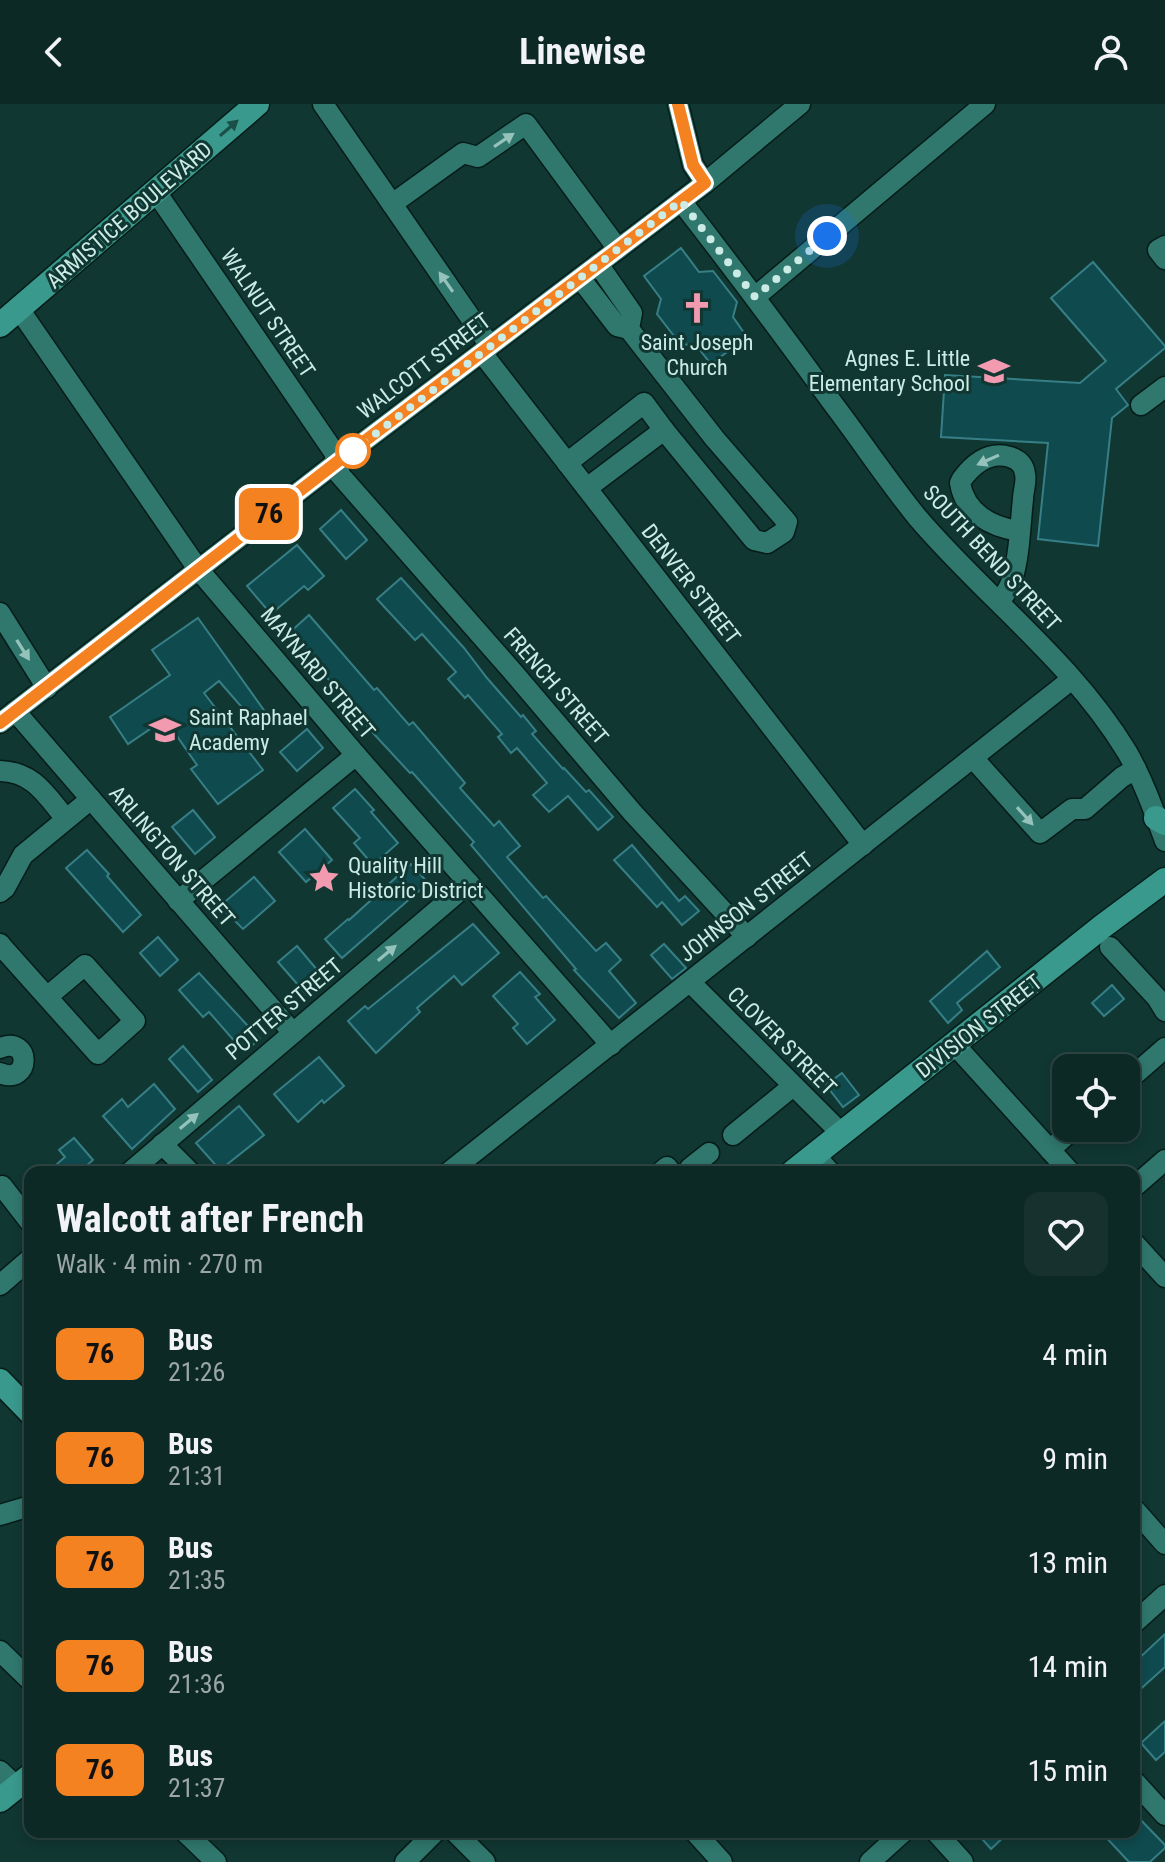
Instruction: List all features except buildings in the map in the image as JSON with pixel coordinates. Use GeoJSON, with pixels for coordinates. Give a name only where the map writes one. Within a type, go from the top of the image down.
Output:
{"type":"FeatureCollection","features":[{"type":"Feature","properties":{"kind":"main road","name":"ARMISTICE BOULEVARD"},"geometry":{"type":"LineString","coordinates":[[0,325],[257,104]]}},
{"type":"Feature","properties":{"kind":"main road","name":"DIVISION STREET"},"geometry":{"type":"LineString","coordinates":[[822,1164],[841,1133],[1165,880]]}},
{"type":"Feature","properties":{"kind":"main road"},"geometry":{"type":"LineString","coordinates":[[1,1385],[24,1406]]}},
{"type":"Feature","properties":{"kind":"street","name":"DENVER STREET"},"geometry":{"type":"LineString","coordinates":[[323,104],[486,349],[567,463],[863,845]]}},
{"type":"Feature","properties":{"kind":"street"},"geometry":{"type":"LineString","coordinates":[[678,104],[693,165],[705,183]]}},
{"type":"Feature","properties":{"kind":"street","name":"WALCOTT STREET"},"geometry":{"type":"LineString","coordinates":[[8,717],[705,183],[800,104]]}},
{"type":"Feature","properties":{"kind":"street"},"geometry":{"type":"LineString","coordinates":[[755,297],[985,104]]}},
{"type":"Feature","properties":{"kind":"street"},"geometry":{"type":"LineString","coordinates":[[392,204],[463,153],[478,157],[526,124],[618,249]]}},
{"type":"Feature","properties":{"kind":"street","name":"WALNUT STREET"},"geometry":{"type":"LineString","coordinates":[[156,192],[334,452],[337,462]]}},
{"type":"Feature","properties":{"kind":"street","name":"SOUTH BEND STREET"},"geometry":{"type":"LineString","coordinates":[[681,201],[916,515],[1072,679],[1101,714],[1144,784],[1161,820],[1165,841]]}},
{"type":"Feature","properties":{"kind":"street"},"geometry":{"type":"LineString","coordinates":[[1165,246],[1158,250],[1165,259]]}},
{"type":"Feature","properties":{"kind":"street"},"geometry":{"type":"LineString","coordinates":[[598,264],[632,313],[629,329]]}},
{"type":"Feature","properties":{"kind":"street"},"geometry":{"type":"LineString","coordinates":[[567,463],[644,403],[754,540],[767,543],[784,532],[787,522],[715,439],[629,329],[617,326],[580,278]]}},
{"type":"Feature","properties":{"kind":"street","name":"MAYNARD STREET"},"geometry":{"type":"LineString","coordinates":[[19,309],[198,569],[356,755],[611,1045]]}},
{"type":"Feature","properties":{"kind":"street"},"geometry":{"type":"LineString","coordinates":[[1141,405],[1165,387]]}},
{"type":"Feature","properties":{"kind":"street"},"geometry":{"type":"LineString","coordinates":[[587,488],[659,423],[681,396]]}},
{"type":"Feature","properties":{"kind":"street","name":"FRENCH STREET"},"geometry":{"type":"LineString","coordinates":[[337,462],[340,475],[632,812],[747,937]]}},
{"type":"Feature","properties":{"kind":"street"},"geometry":{"type":"LineString","coordinates":[[999,601],[1011,584],[1019,531]]}},
{"type":"Feature","properties":{"kind":"street"},"geometry":{"type":"LineString","coordinates":[[0,613],[47,688]]}},
{"type":"Feature","properties":{"kind":"street","name":"JOHNSON STREET"},"geometry":{"type":"LineString","coordinates":[[457,1166],[1072,679]]}},
{"type":"Feature","properties":{"kind":"street","name":"ARLINGTON STREET"},"geometry":{"type":"LineString","coordinates":[[8,717],[91,799],[293,1033]]}},
{"type":"Feature","properties":{"kind":"street"},"geometry":{"type":"LineString","coordinates":[[178,901],[356,755]]}},
{"type":"Feature","properties":{"kind":"street"},"geometry":{"type":"LineString","coordinates":[[973,758],[1040,833],[1072,809],[1085,809],[1136,769]]}},
{"type":"Feature","properties":{"kind":"street"},"geometry":{"type":"LineString","coordinates":[[0,771],[17,771],[38,785],[66,819]]}},
{"type":"Feature","properties":{"kind":"street"},"geometry":{"type":"LineString","coordinates":[[0,892],[23,855],[91,799]]}},
{"type":"Feature","properties":{"kind":"street","name":"POTTER STREET"},"geometry":{"type":"LineString","coordinates":[[137,1166],[469,883]]}},
{"type":"Feature","properties":{"kind":"street"},"geometry":{"type":"LineString","coordinates":[[0,944],[47,997]]}},
{"type":"Feature","properties":{"kind":"street"},"geometry":{"type":"LineString","coordinates":[[1110,947],[1157,998],[1165,1011]]}},
{"type":"Feature","properties":{"kind":"street","name":"CLOVER STREET"},"geometry":{"type":"LineString","coordinates":[[690,982],[841,1133]]}},
{"type":"Feature","properties":{"kind":"street"},"geometry":{"type":"LineString","coordinates":[[0,1048],[8,1045],[18,1048],[24,1061],[17,1074],[7,1076],[0,1073]]}},
{"type":"Feature","properties":{"kind":"street"},"geometry":{"type":"LineString","coordinates":[[955,1045],[1065,1166]]}},
{"type":"Feature","properties":{"kind":"street"},"geometry":{"type":"LineString","coordinates":[[1140,1070],[1165,1048]]}},
{"type":"Feature","properties":{"kind":"street"},"geometry":{"type":"LineString","coordinates":[[733,1135],[793,1086]]}},
{"type":"Feature","properties":{"kind":"street"},"geometry":{"type":"LineString","coordinates":[[1050,1150],[1059,1142]]}},
{"type":"Feature","properties":{"kind":"street"},"geometry":{"type":"LineString","coordinates":[[162,1144],[184,1166]]}},
{"type":"Feature","properties":{"kind":"street"},"geometry":{"type":"LineString","coordinates":[[693,1166],[709,1153]]}},
{"type":"Feature","properties":{"kind":"street"},"geometry":{"type":"LineString","coordinates":[[1140,1182],[1165,1160]]}},
{"type":"Feature","properties":{"kind":"street"},"geometry":{"type":"LineString","coordinates":[[2,1186],[24,1214]]}},
{"type":"Feature","properties":{"kind":"street"},"geometry":{"type":"LineString","coordinates":[[1140,1250],[1165,1277]]}},
{"type":"Feature","properties":{"kind":"street"},"geometry":{"type":"LineString","coordinates":[[0,1285],[24,1264]]}},
{"type":"Feature","properties":{"kind":"street"},"geometry":{"type":"LineString","coordinates":[[0,1515],[24,1508]]}},
{"type":"Feature","properties":{"kind":"street"},"geometry":{"type":"LineString","coordinates":[[1140,1516],[1165,1544]]}},
{"type":"Feature","properties":{"kind":"street"},"geometry":{"type":"LineString","coordinates":[[1140,1618],[1165,1595]]}},
{"type":"Feature","properties":{"kind":"street"},"geometry":{"type":"LineString","coordinates":[[0,1651],[24,1674]]}},
{"type":"Feature","properties":{"kind":"street"},"geometry":{"type":"LineString","coordinates":[[1140,1788],[1165,1815]]}},
{"type":"Feature","properties":{"kind":"street"},"geometry":{"type":"LineString","coordinates":[[191,1838],[216,1862]]}},
{"type":"Feature","properties":{"kind":"street"},"geometry":{"type":"LineString","coordinates":[[405,1862],[429,1838]]}},
{"type":"Feature","properties":{"kind":"street"},"geometry":{"type":"LineString","coordinates":[[461,1838],[485,1862]]}},
{"type":"Feature","properties":{"kind":"street"},"geometry":{"type":"LineString","coordinates":[[700,1838],[722,1862]]}},
{"type":"Feature","properties":{"kind":"street"},"geometry":{"type":"LineString","coordinates":[[870,1862],[896,1838]]}},
{"type":"Feature","properties":{"kind":"street"},"geometry":{"type":"LineString","coordinates":[[941,1838],[963,1862]]}},
{"type":"Feature","properties":{"kind":"bus line","name":"76"},"geometry":{"type":"LineString","coordinates":[[0,723],[705,183],[693,165],[678,104]]}},
{"type":"Feature","properties":{"kind":"place","name":"Saint Joseph Church"},"geometry":{"type":"Point","coordinates":[697,308]}},
{"type":"Feature","properties":{"kind":"place","name":"Agnes E. Little Elementary School"},"geometry":{"type":"Point","coordinates":[994,371]}},
{"type":"Feature","properties":{"kind":"place","name":"Saint Raphael Academy"},"geometry":{"type":"Point","coordinates":[165,730]}},
{"type":"Feature","properties":{"kind":"place","name":"Quality Hill Historic District"},"geometry":{"type":"Point","coordinates":[324,878]}},
{"type":"Feature","properties":{"kind":"route"},"geometry":{"type":"LineString","coordinates":[[353,451],[681,201],[755,297],[827,236]]}}]}
